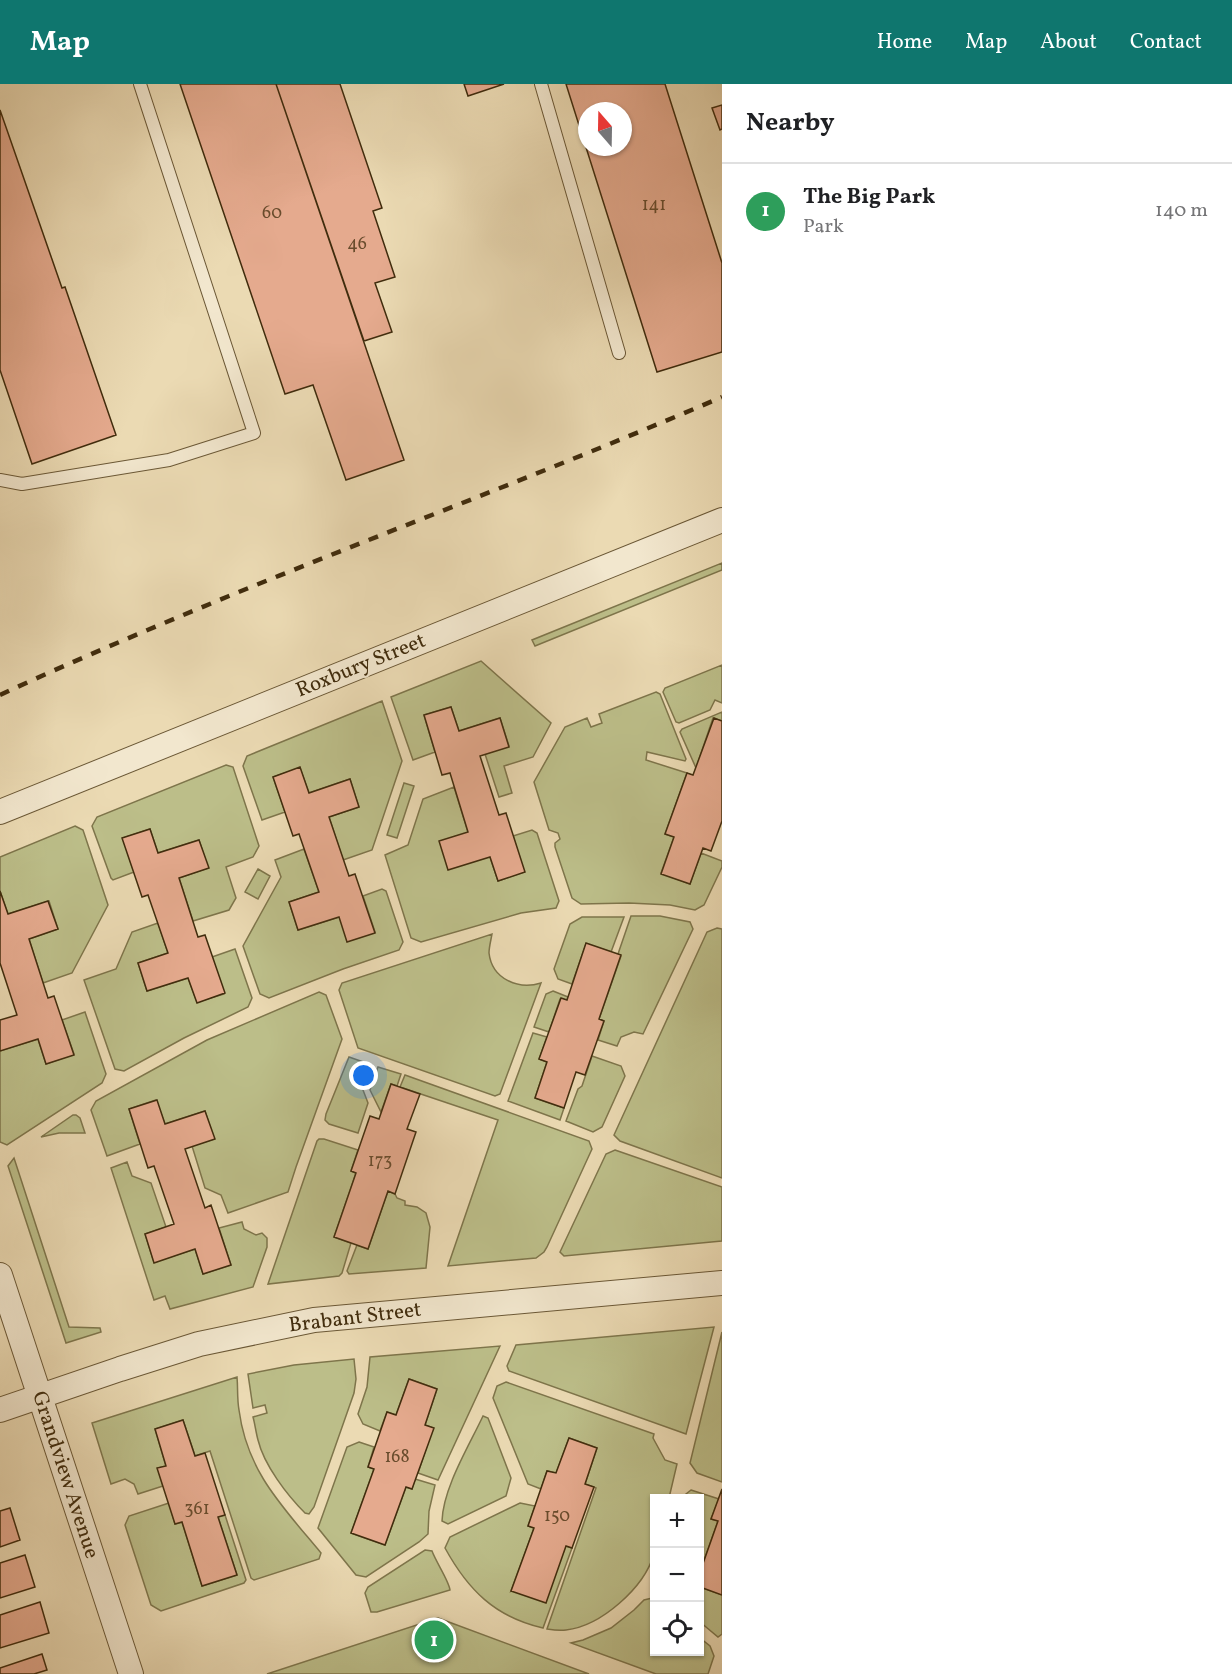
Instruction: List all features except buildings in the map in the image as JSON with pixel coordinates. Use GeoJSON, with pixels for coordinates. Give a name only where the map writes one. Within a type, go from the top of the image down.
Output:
{"type":"FeatureCollection","features":[{"type":"Feature","properties":{"kind":"street","name":"Roxbury Street"},"geometry":{"type":"LineString","coordinates":[[0,812],[722,520]]}},
{"type":"Feature","properties":{"kind":"street","name":"Grandview Avenue"},"geometry":{"type":"LineString","coordinates":[[0,1275],[131,1674]]}},
{"type":"Feature","properties":{"kind":"street","name":"Brabant Street"},"geometry":{"type":"LineString","coordinates":[[0,1410],[200,1344],[314,1320],[722,1283]]}},
{"type":"Feature","properties":{"kind":"lane"},"geometry":{"type":"LineString","coordinates":[[0,480],[22,484],[169,460],[254,433],[140,84]]}},
{"type":"Feature","properties":{"kind":"lane"},"geometry":{"type":"LineString","coordinates":[[541,84],[619,353]]}},
{"type":"Feature","properties":{"kind":"green space"},"geometry":{"type":"Polygon","coordinates":[[[722,563],[722,570],[535,646],[532,640],[722,563]]]}},
{"type":"Feature","properties":{"kind":"green space"},"geometry":{"type":"Polygon","coordinates":[[[481,661],[551,723],[533,757],[504,766],[512,793],[499,797],[485,754],[509,746],[500,718],[459,731],[451,707],[424,715],[435,752],[413,760],[391,697],[481,661]]]}},
{"type":"Feature","properties":{"kind":"green space"},"geometry":{"type":"Polygon","coordinates":[[[722,665],[722,703],[715,700],[710,710],[679,723],[676,722],[663,692],[665,688],[722,665]]]}},
{"type":"Feature","properties":{"kind":"green space"},"geometry":{"type":"Polygon","coordinates":[[[656,692],[660,694],[686,759],[685,761],[647,752],[646,760],[687,773],[665,834],[674,837],[661,873],[690,884],[701,853],[722,861],[722,867],[704,905],[695,910],[670,905],[581,904],[572,898],[555,847],[555,843],[560,839],[558,833],[549,830],[534,782],[565,727],[587,718],[591,727],[602,723],[599,714],[656,692]]]}},
{"type":"Feature","properties":{"kind":"green space"},"geometry":{"type":"Polygon","coordinates":[[[382,701],[402,761],[372,850],[343,860],[329,817],[359,807],[350,779],[309,793],[300,768],[273,777],[285,812],[262,820],[243,766],[247,756],[382,701]]]}},
{"type":"Feature","properties":{"kind":"green space"},"geometry":{"type":"Polygon","coordinates":[[[722,712],[722,721],[713,718],[696,768],[680,732],[682,729],[722,712]]]}},
{"type":"Feature","properties":{"kind":"green space"},"geometry":{"type":"Polygon","coordinates":[[[226,765],[233,767],[259,846],[253,857],[226,867],[236,898],[229,910],[193,921],[179,878],[208,868],[199,840],[158,853],[150,829],[123,838],[134,872],[113,880],[111,878],[92,826],[97,817],[226,765]]]}},
{"type":"Feature","properties":{"kind":"green space"},"geometry":{"type":"Polygon","coordinates":[[[404,783],[414,786],[397,838],[387,835],[404,783]]]}},
{"type":"Feature","properties":{"kind":"green space"},"geometry":{"type":"Polygon","coordinates":[[[454,787],[468,832],[490,857],[498,881],[524,872],[513,836],[532,830],[537,833],[559,901],[556,908],[521,913],[421,942],[411,938],[385,855],[408,845],[423,799],[454,787]]]}},
{"type":"Feature","properties":{"kind":"green space"},"geometry":{"type":"Polygon","coordinates":[[[75,826],[83,830],[108,905],[72,973],[43,983],[29,939],[58,929],[49,901],[8,914],[0,891],[0,857],[75,826]]]}},
{"type":"Feature","properties":{"kind":"green space"},"geometry":{"type":"Polygon","coordinates":[[[304,849],[319,892],[289,902],[298,930],[339,917],[375,932],[363,896],[382,889],[386,891],[403,942],[399,950],[269,998],[260,994],[243,946],[281,877],[275,860],[304,849]]]}},
{"type":"Feature","properties":{"kind":"green space"},"geometry":{"type":"Polygon","coordinates":[[[258,869],[270,876],[258,899],[245,892],[258,869]]]}},
{"type":"Feature","properties":{"kind":"green space"},"geometry":{"type":"Polygon","coordinates":[[[631,916],[660,916],[690,922],[693,929],[643,1034],[634,1032],[621,1037],[617,1046],[598,1040],[604,1021],[599,1019],[621,956],[618,954],[631,916]]]}},
{"type":"Feature","properties":{"kind":"green space"},"geometry":{"type":"Polygon","coordinates":[[[582,917],[624,917],[611,952],[586,944],[572,984],[558,979],[554,969],[570,924],[582,917]]]}},
{"type":"Feature","properties":{"kind":"green space"},"geometry":{"type":"Polygon","coordinates":[[[158,923],[168,953],[138,963],[147,991],[188,978],[197,1002],[224,994],[212,957],[235,949],[252,998],[248,1007],[184,1038],[124,1071],[115,1069],[84,980],[116,969],[132,932],[158,923]]]}},
{"type":"Feature","properties":{"kind":"green space"},"geometry":{"type":"Polygon","coordinates":[[[717,928],[722,929],[722,1178],[620,1141],[614,1135],[707,932],[717,928]]]}},
{"type":"Feature","properties":{"kind":"green space"},"geometry":{"type":"Polygon","coordinates":[[[492,934],[489,953],[495,970],[501,976],[524,985],[541,983],[500,1094],[495,1096],[358,1048],[339,990],[342,983],[492,934]]]}},
{"type":"Feature","properties":{"kind":"green space"},"geometry":{"type":"Polygon","coordinates":[[[553,991],[568,997],[567,1000],[560,999],[549,1032],[534,1027],[546,994],[553,991]]]}},
{"type":"Feature","properties":{"kind":"green space"},"geometry":{"type":"Polygon","coordinates":[[[319,992],[326,995],[342,1039],[288,1192],[228,1213],[221,1195],[205,1188],[192,1146],[214,1139],[205,1111],[165,1124],[156,1100],[129,1109],[140,1144],[107,1156],[91,1110],[96,1101],[207,1040],[319,992]]]}},
{"type":"Feature","properties":{"kind":"green space"},"geometry":{"type":"Polygon","coordinates":[[[85,1012],[106,1074],[102,1083],[7,1145],[0,1142],[0,1051],[38,1039],[46,1064],[74,1054],[62,1020],[85,1012]]]}},
{"type":"Feature","properties":{"kind":"green space"},"geometry":{"type":"Polygon","coordinates":[[[533,1033],[547,1037],[539,1059],[547,1062],[535,1098],[564,1108],[560,1120],[508,1101],[533,1033]]]}},
{"type":"Feature","properties":{"kind":"green space"},"geometry":{"type":"Polygon","coordinates":[[[592,1056],[621,1066],[625,1076],[602,1127],[593,1132],[566,1121],[578,1089],[582,1086],[592,1056]]]}},
{"type":"Feature","properties":{"kind":"green space"},"geometry":{"type":"Polygon","coordinates":[[[349,1057],[372,1065],[363,1090],[368,1103],[358,1133],[329,1124],[325,1120],[349,1057]]]}},
{"type":"Feature","properties":{"kind":"green space"},"geometry":{"type":"Polygon","coordinates":[[[378,1067],[401,1074],[397,1086],[391,1084],[381,1112],[370,1090],[378,1067]]]}},
{"type":"Feature","properties":{"kind":"green space"},"geometry":{"type":"Polygon","coordinates":[[[405,1075],[589,1141],[592,1149],[547,1247],[536,1258],[448,1266],[498,1120],[400,1087],[405,1075]]]}},
{"type":"Feature","properties":{"kind":"green space"},"geometry":{"type":"Polygon","coordinates":[[[73,1115],[80,1118],[85,1133],[59,1133],[41,1137],[73,1115]]]}},
{"type":"Feature","properties":{"kind":"green space"},"geometry":{"type":"Polygon","coordinates":[[[319,1139],[358,1150],[351,1171],[356,1173],[334,1237],[351,1243],[342,1273],[339,1276],[268,1284],[317,1141],[319,1139]]]}},
{"type":"Feature","properties":{"kind":"green space"},"geometry":{"type":"Polygon","coordinates":[[[615,1150],[722,1187],[722,1241],[564,1256],[560,1252],[606,1154],[615,1150]]]}},
{"type":"Feature","properties":{"kind":"green space"},"geometry":{"type":"Polygon","coordinates":[[[14,1158],[69,1327],[100,1328],[101,1332],[66,1343],[8,1166],[14,1158]]]}},
{"type":"Feature","properties":{"kind":"green space"},"geometry":{"type":"Polygon","coordinates":[[[127,1162],[132,1176],[151,1183],[166,1227],[145,1234],[154,1262],[195,1249],[203,1274],[231,1265],[219,1228],[242,1222],[244,1229],[256,1235],[262,1233],[267,1238],[267,1247],[253,1287],[170,1309],[165,1296],[154,1300],[111,1168],[127,1162]]]}},
{"type":"Feature","properties":{"kind":"green space"},"geometry":{"type":"Polygon","coordinates":[[[388,1191],[405,1201],[405,1205],[417,1207],[426,1213],[430,1227],[426,1268],[349,1274],[347,1271],[357,1245],[368,1249],[388,1191]]]}},
{"type":"Feature","properties":{"kind":"green space"},"geometry":{"type":"Polygon","coordinates":[[[714,1327],[686,1434],[509,1371],[507,1366],[516,1345],[714,1327]]]}},
{"type":"Feature","properties":{"kind":"green space"},"geometry":{"type":"Polygon","coordinates":[[[722,1332],[722,1482],[697,1473],[690,1463],[722,1332]]]}},
{"type":"Feature","properties":{"kind":"green space"},"geometry":{"type":"Polygon","coordinates":[[[500,1346],[438,1480],[418,1473],[433,1428],[425,1425],[437,1389],[409,1379],[396,1415],[387,1412],[380,1431],[363,1424],[358,1414],[367,1387],[370,1357],[500,1346]]]}},
{"type":"Feature","properties":{"kind":"green space"},"geometry":{"type":"Polygon","coordinates":[[[354,1359],[356,1379],[354,1393],[314,1507],[309,1514],[305,1513],[277,1479],[261,1450],[253,1417],[267,1413],[265,1405],[253,1408],[248,1374],[294,1365],[354,1359]]]}},
{"type":"Feature","properties":{"kind":"green space"},"geometry":{"type":"Polygon","coordinates":[[[237,1377],[238,1406],[243,1432],[258,1470],[280,1504],[321,1553],[319,1559],[254,1580],[251,1578],[210,1451],[195,1456],[183,1420],[155,1429],[166,1466],[158,1468],[163,1486],[138,1494],[134,1484],[125,1479],[111,1484],[92,1423],[237,1377]]]}},
{"type":"Feature","properties":{"kind":"green space"},"geometry":{"type":"Polygon","coordinates":[[[506,1382],[654,1434],[653,1438],[665,1460],[677,1464],[670,1494],[650,1494],[649,1567],[631,1592],[619,1603],[607,1613],[579,1627],[564,1630],[547,1629],[596,1488],[585,1484],[597,1448],[569,1438],[556,1473],[547,1471],[541,1489],[528,1484],[493,1398],[497,1386],[506,1382]]]}},
{"type":"Feature","properties":{"kind":"green space"},"geometry":{"type":"Polygon","coordinates":[[[483,1416],[488,1418],[511,1478],[506,1496],[448,1524],[442,1521],[447,1495],[483,1416]]]}},
{"type":"Feature","properties":{"kind":"green space"},"geometry":{"type":"Polygon","coordinates":[[[359,1442],[374,1447],[368,1467],[374,1469],[351,1533],[385,1545],[406,1487],[412,1489],[415,1479],[435,1485],[429,1511],[428,1534],[366,1577],[356,1575],[318,1528],[347,1447],[359,1442]]]}},
{"type":"Feature","properties":{"kind":"green space"},"geometry":{"type":"Polygon","coordinates":[[[691,1490],[703,1494],[686,1494],[691,1490]]]}},
{"type":"Feature","properties":{"kind":"green space"},"geometry":{"type":"Polygon","coordinates":[[[704,1494],[719,1499],[711,1519],[718,1521],[704,1561],[704,1494]]]}},
{"type":"Feature","properties":{"kind":"green space"},"geometry":{"type":"Polygon","coordinates":[[[169,1503],[175,1524],[182,1522],[202,1586],[237,1575],[218,1517],[225,1515],[246,1580],[244,1583],[161,1611],[151,1605],[125,1525],[129,1516],[169,1503]]]}},
{"type":"Feature","properties":{"kind":"green space"},"geometry":{"type":"Polygon","coordinates":[[[520,1503],[535,1506],[528,1526],[534,1528],[511,1591],[566,1546],[572,1548],[543,1628],[511,1617],[485,1600],[463,1577],[445,1548],[450,1537],[520,1503]]]}},
{"type":"Feature","properties":{"kind":"green space"},"geometry":{"type":"Polygon","coordinates":[[[425,1550],[432,1551],[450,1590],[371,1612],[365,1593],[368,1587],[425,1550]]]}},
{"type":"Feature","properties":{"kind":"green space"},"geometry":{"type":"Polygon","coordinates":[[[704,1588],[722,1595],[722,1634],[718,1637],[704,1625],[704,1588]]]}},
{"type":"Feature","properties":{"kind":"green space"},"geometry":{"type":"Polygon","coordinates":[[[650,1598],[650,1656],[704,1656],[704,1641],[710,1646],[714,1656],[708,1674],[656,1674],[571,1643],[611,1628],[644,1600],[650,1598]]]}},
{"type":"Feature","properties":{"kind":"green space"},"geometry":{"type":"Polygon","coordinates":[[[438,1618],[589,1674],[267,1674],[438,1618]]]}},
{"type":"Feature","properties":{"kind":"railway"},"geometry":{"type":"LineString","coordinates":[[0,695],[229,596],[722,397]]}},
{"type":"Feature","properties":{"kind":"place","name":"The Big Park"},"geometry":{"type":"Point","coordinates":[434,1640]}}]}
